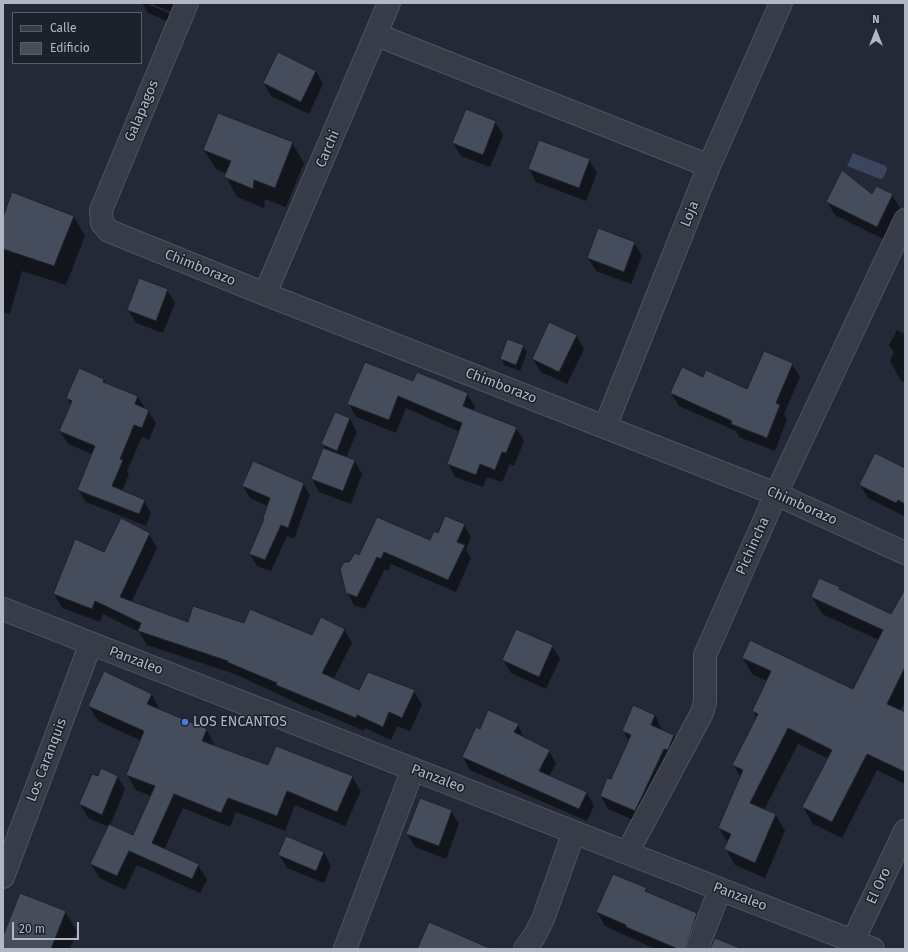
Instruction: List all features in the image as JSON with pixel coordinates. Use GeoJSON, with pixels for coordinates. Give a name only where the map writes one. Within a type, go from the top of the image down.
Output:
{"type":"FeatureCollection","features":[{"type":"Feature","properties":{"kind":"street","name":"Galapagos"},"geometry":{"type":"LineString","coordinates":[[101,219],[101,210],[187,3]]}},
{"type":"Feature","properties":{"kind":"street","name":"Carchi"},"geometry":{"type":"LineString","coordinates":[[265,294],[377,36],[389,3]]}},
{"type":"Feature","properties":{"kind":"street","name":"Loja"},"geometry":{"type":"LineString","coordinates":[[605,427],[709,166],[780,3]]}},
{"type":"Feature","properties":{"kind":"street"},"geometry":{"type":"LineString","coordinates":[[377,36],[709,166]]}},
{"type":"Feature","properties":{"kind":"street","name":"Chimborazo"},"geometry":{"type":"LineString","coordinates":[[101,219],[109,231],[265,294],[776,494],[905,552]]}},
{"type":"Feature","properties":{"kind":"street","name":"Pichincha"},"geometry":{"type":"LineString","coordinates":[[627,853],[702,713],[705,702],[705,655],[776,494],[905,220]]}},
{"type":"Feature","properties":{"kind":"street","name":"Panzaleo"},"geometry":{"type":"LineString","coordinates":[[3,609],[863,945]]}},
{"type":"Feature","properties":{"kind":"street","name":"Los Caranquis"},"geometry":{"type":"LineString","coordinates":[[3,877],[91,643]]}},
{"type":"Feature","properties":{"kind":"street"},"geometry":{"type":"LineString","coordinates":[[345,949],[413,769]]}},
{"type":"Feature","properties":{"kind":"street","name":"El Oro"},"geometry":{"type":"LineString","coordinates":[[863,945],[905,831]]}},
{"type":"Feature","properties":{"kind":"street"},"geometry":{"type":"LineString","coordinates":[[525,949],[535,935],[543,919],[574,832]]}},
{"type":"Feature","properties":{"kind":"street"},"geometry":{"type":"LineString","coordinates":[[697,949],[720,889]]}},
{"type":"Feature","properties":{"kind":"water"},"geometry":{"type":"Polygon","coordinates":[[[853,153],[886,166],[887,170],[883,178],[880,179],[847,166],[853,153]]]}},
{"type":"Feature","properties":{"kind":"building"},"geometry":{"type":"Polygon","coordinates":[[[278,52],[316,71],[301,102],[263,83],[278,52]]]}},
{"type":"Feature","properties":{"kind":"building"},"geometry":{"type":"Polygon","coordinates":[[[466,109],[496,121],[483,155],[452,143],[466,109]]]}},
{"type":"Feature","properties":{"kind":"building"},"geometry":{"type":"Polygon","coordinates":[[[218,113],[293,142],[275,188],[254,180],[253,189],[224,177],[231,161],[203,150],[218,113]]]}},
{"type":"Feature","properties":{"kind":"building"},"geometry":{"type":"Polygon","coordinates":[[[539,140],[590,159],[579,188],[528,169],[539,140]]]}},
{"type":"Feature","properties":{"kind":"building"},"geometry":{"type":"Polygon","coordinates":[[[842,170],[872,194],[876,186],[893,194],[877,227],[826,202],[842,170]]]}},
{"type":"Feature","properties":{"kind":"building"},"geometry":{"type":"Polygon","coordinates":[[[12,192],[74,216],[54,266],[3,249],[3,217],[12,192]]]}},
{"type":"Feature","properties":{"kind":"building"},"geometry":{"type":"Polygon","coordinates":[[[598,228],[635,242],[624,272],[587,258],[598,228]]]}},
{"type":"Feature","properties":{"kind":"building"},"geometry":{"type":"Polygon","coordinates":[[[139,278],[168,289],[156,321],[127,310],[139,278]]]}},
{"type":"Feature","properties":{"kind":"building"},"geometry":{"type":"Polygon","coordinates":[[[549,322],[577,335],[559,372],[532,359],[549,322]]]}},
{"type":"Feature","properties":{"kind":"building"},"geometry":{"type":"Polygon","coordinates":[[[507,339],[524,345],[516,365],[500,359],[507,339]]]}},
{"type":"Feature","properties":{"kind":"building"},"geometry":{"type":"Polygon","coordinates":[[[764,351],[793,363],[776,403],[780,405],[767,438],[731,424],[732,421],[670,393],[682,367],[703,377],[706,370],[747,389],[764,351]]]}},
{"type":"Feature","properties":{"kind":"building"},"geometry":{"type":"Polygon","coordinates":[[[365,362],[413,381],[417,372],[468,393],[463,406],[517,427],[506,453],[502,452],[495,470],[480,464],[476,475],[447,464],[462,423],[398,396],[389,420],[347,404],[365,362]]]}},
{"type":"Feature","properties":{"kind":"building"},"geometry":{"type":"Polygon","coordinates":[[[79,368],[104,379],[103,382],[138,396],[135,404],[149,410],[142,428],[134,425],[120,459],[123,460],[112,486],[145,500],[139,514],[77,490],[95,446],[59,431],[72,401],[66,398],[79,368]]]}},
{"type":"Feature","properties":{"kind":"building"},"geometry":{"type":"Polygon","coordinates":[[[335,412],[350,418],[337,451],[321,444],[335,412]]]}},
{"type":"Feature","properties":{"kind":"building"},"geometry":{"type":"Polygon","coordinates":[[[323,448],[355,460],[343,491],[311,479],[323,448]]]}},
{"type":"Feature","properties":{"kind":"building"},"geometry":{"type":"Polygon","coordinates":[[[875,453],[905,468],[905,504],[898,500],[896,503],[859,485],[875,453]]]}},
{"type":"Feature","properties":{"kind":"building"},"geometry":{"type":"Polygon","coordinates":[[[253,461],[304,483],[288,528],[281,525],[265,560],[249,554],[264,519],[263,518],[270,498],[242,486],[253,461]]]}},
{"type":"Feature","properties":{"kind":"building"},"geometry":{"type":"Polygon","coordinates":[[[445,516],[465,524],[457,542],[465,545],[448,580],[384,552],[381,559],[377,557],[357,597],[346,593],[340,569],[344,562],[349,562],[355,553],[359,555],[377,517],[430,540],[434,531],[438,533],[445,516]]]}},
{"type":"Feature","properties":{"kind":"building"},"geometry":{"type":"Polygon","coordinates":[[[121,518],[150,533],[120,597],[188,622],[193,606],[244,623],[250,609],[312,635],[321,617],[345,629],[322,673],[359,690],[368,672],[415,690],[402,718],[389,712],[383,727],[357,715],[356,718],[276,685],[277,683],[227,662],[228,661],[138,631],[141,623],[95,601],[92,609],[53,594],[75,539],[104,552],[121,518]]]}},
{"type":"Feature","properties":{"kind":"building"},"geometry":{"type":"Polygon","coordinates":[[[819,578],[840,587],[839,589],[891,614],[905,589],[905,667],[887,704],[905,712],[905,772],[867,754],[832,822],[802,807],[832,750],[788,728],[750,803],[776,814],[755,863],[724,849],[731,834],[718,828],[743,770],[732,765],[758,714],[752,711],[771,671],[742,658],[750,640],[853,689],[883,630],[811,597],[819,578]]]}},
{"type":"Feature","properties":{"kind":"building"},"geometry":{"type":"Polygon","coordinates":[[[516,629],[553,645],[539,677],[502,660],[516,629]]]}},
{"type":"Feature","properties":{"kind":"building"},"geometry":{"type":"Polygon","coordinates":[[[104,671],[152,694],[147,704],[207,729],[202,741],[268,765],[276,746],[353,776],[337,812],[287,791],[277,816],[228,798],[221,813],[174,794],[152,843],[199,864],[192,879],[129,851],[117,876],[90,864],[109,824],[133,835],[155,786],[126,775],[144,731],[88,706],[104,671]]]}},
{"type":"Feature","properties":{"kind":"building"},"geometry":{"type":"Polygon","coordinates":[[[633,705],[655,715],[651,725],[674,735],[668,750],[664,749],[635,811],[600,796],[607,778],[611,779],[631,735],[622,731],[633,705]]]}},
{"type":"Feature","properties":{"kind":"building"},"geometry":{"type":"Polygon","coordinates":[[[488,710],[519,724],[514,732],[550,750],[539,771],[587,792],[579,809],[462,757],[476,727],[480,729],[488,710]]]}},
{"type":"Feature","properties":{"kind":"building"},"geometry":{"type":"Polygon","coordinates":[[[101,768],[118,776],[102,815],[79,804],[92,774],[98,776],[101,768]]]}},
{"type":"Feature","properties":{"kind":"building"},"geometry":{"type":"Polygon","coordinates":[[[420,798],[452,810],[439,846],[406,834],[420,798]]]}},
{"type":"Feature","properties":{"kind":"building"},"geometry":{"type":"Polygon","coordinates":[[[286,836],[324,852],[316,871],[278,855],[286,836]]]}},
{"type":"Feature","properties":{"kind":"building"},"geometry":{"type":"Polygon","coordinates":[[[613,874],[647,888],[645,891],[697,913],[685,949],[678,949],[626,927],[626,925],[596,912],[613,874]]]}},
{"type":"Feature","properties":{"kind":"building"},"geometry":{"type":"Polygon","coordinates":[[[20,893],[66,911],[51,949],[3,949],[3,936],[20,893]]]}},
{"type":"Feature","properties":{"kind":"building"},"geometry":{"type":"Polygon","coordinates":[[[429,922],[492,949],[417,949],[429,922]]]}},
{"type":"Feature","properties":{"kind":"building"},"geometry":{"type":"Polygon","coordinates":[[[715,938],[740,948],[740,949],[710,949],[715,938]]]}},
{"type":"Feature","properties":{"kind":"place","name":"LOS ENCANTOS"},"geometry":{"type":"Point","coordinates":[185,722]}}]}
